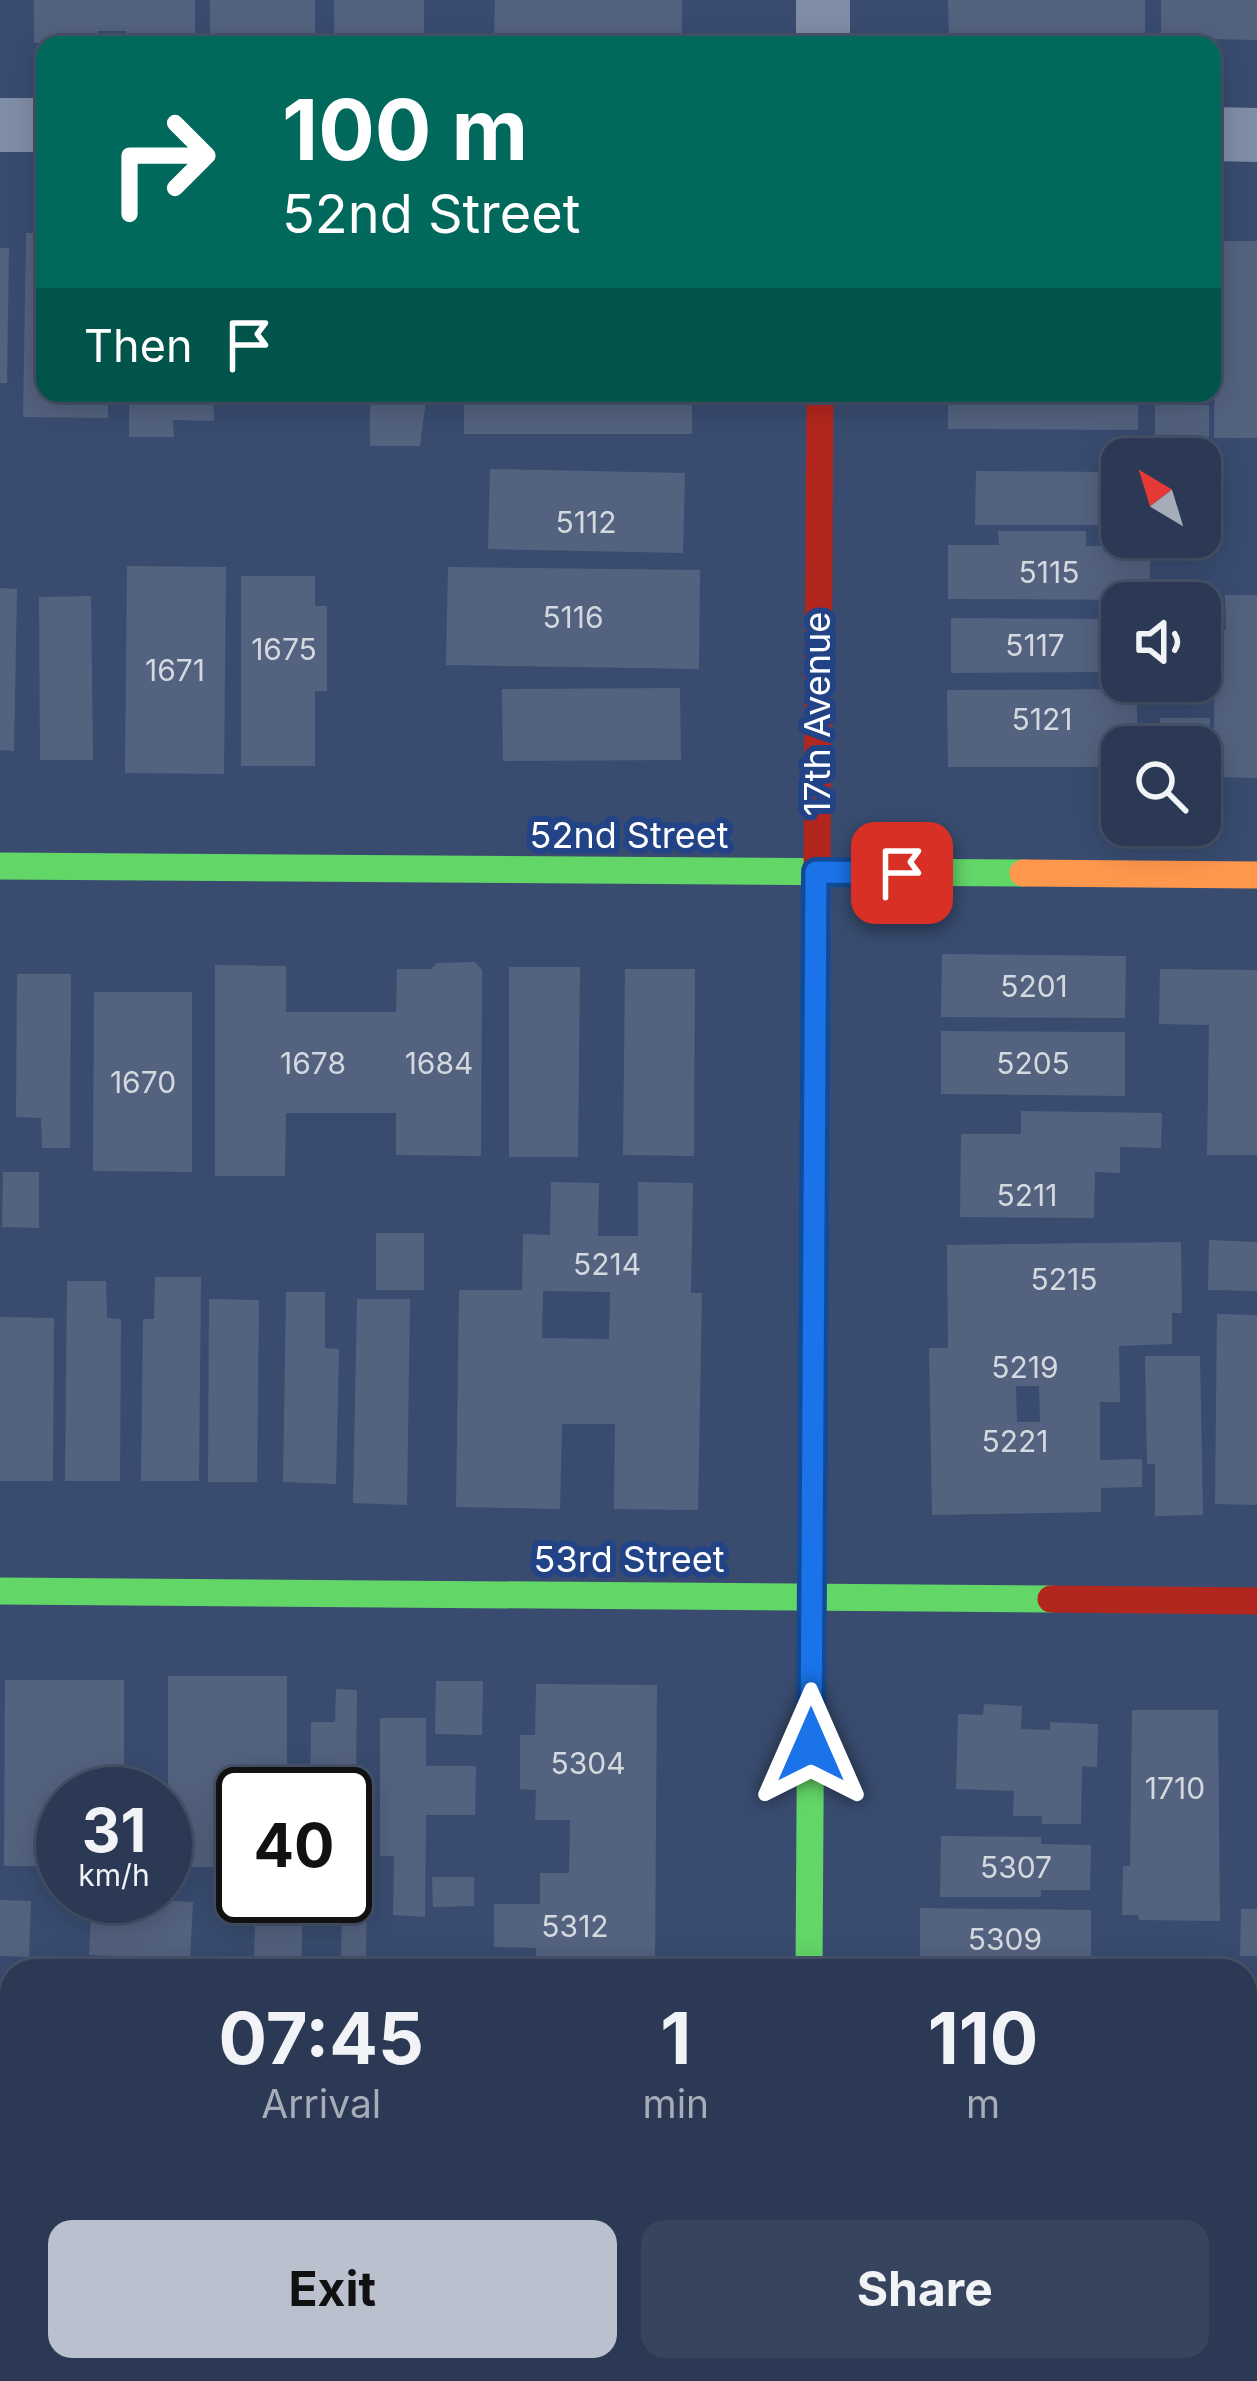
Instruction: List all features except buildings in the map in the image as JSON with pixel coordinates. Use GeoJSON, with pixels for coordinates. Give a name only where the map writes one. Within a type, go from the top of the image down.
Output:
{"type":"FeatureCollection","features":[{"type":"Feature","properties":{"kind":"street"},"geometry":{"type":"LineString","coordinates":[[823,0],[823,36]]}},
{"type":"Feature","properties":{"kind":"street"},"geometry":{"type":"LineString","coordinates":[[0,125],[36,125]]}},
{"type":"Feature","properties":{"kind":"street"},"geometry":{"type":"LineString","coordinates":[[1221,134],[1257,135]]}},
{"type":"Feature","properties":{"kind":"street","name":"17th Avenue"},"geometry":{"type":"LineString","coordinates":[[809,1959],[820,402]]}},
{"type":"Feature","properties":{"kind":"street","name":"52nd Street"},"geometry":{"type":"LineString","coordinates":[[0,866],[1257,874]]}},
{"type":"Feature","properties":{"kind":"street","name":"53rd Street"},"geometry":{"type":"LineString","coordinates":[[0,1591],[1257,1601]]}},
{"type":"Feature","properties":{"kind":"traffic: fast"},"geometry":{"type":"LineString","coordinates":[[0,866],[1023,873]]}},
{"type":"Feature","properties":{"kind":"traffic: fast"},"geometry":{"type":"LineString","coordinates":[[809,1959],[813,1344]]}},
{"type":"Feature","properties":{"kind":"traffic: fast"},"geometry":{"type":"LineString","coordinates":[[0,1591],[1051,1599]]}},
{"type":"Feature","properties":{"kind":"traffic: slow"},"geometry":{"type":"LineString","coordinates":[[1023,873],[1257,875]]}},
{"type":"Feature","properties":{"kind":"traffic: slow"},"geometry":{"type":"LineString","coordinates":[[813,1344],[817,876]]}},
{"type":"Feature","properties":{"kind":"traffic: jam"},"geometry":{"type":"LineString","coordinates":[[817,876],[820,402]]}},
{"type":"Feature","properties":{"kind":"traffic: jam"},"geometry":{"type":"LineString","coordinates":[[1051,1599],[1257,1601]]}},
{"type":"Feature","properties":{"kind":"route"},"geometry":{"type":"LineString","coordinates":[[811,1745],[816,872],[902,873]]}}]}
